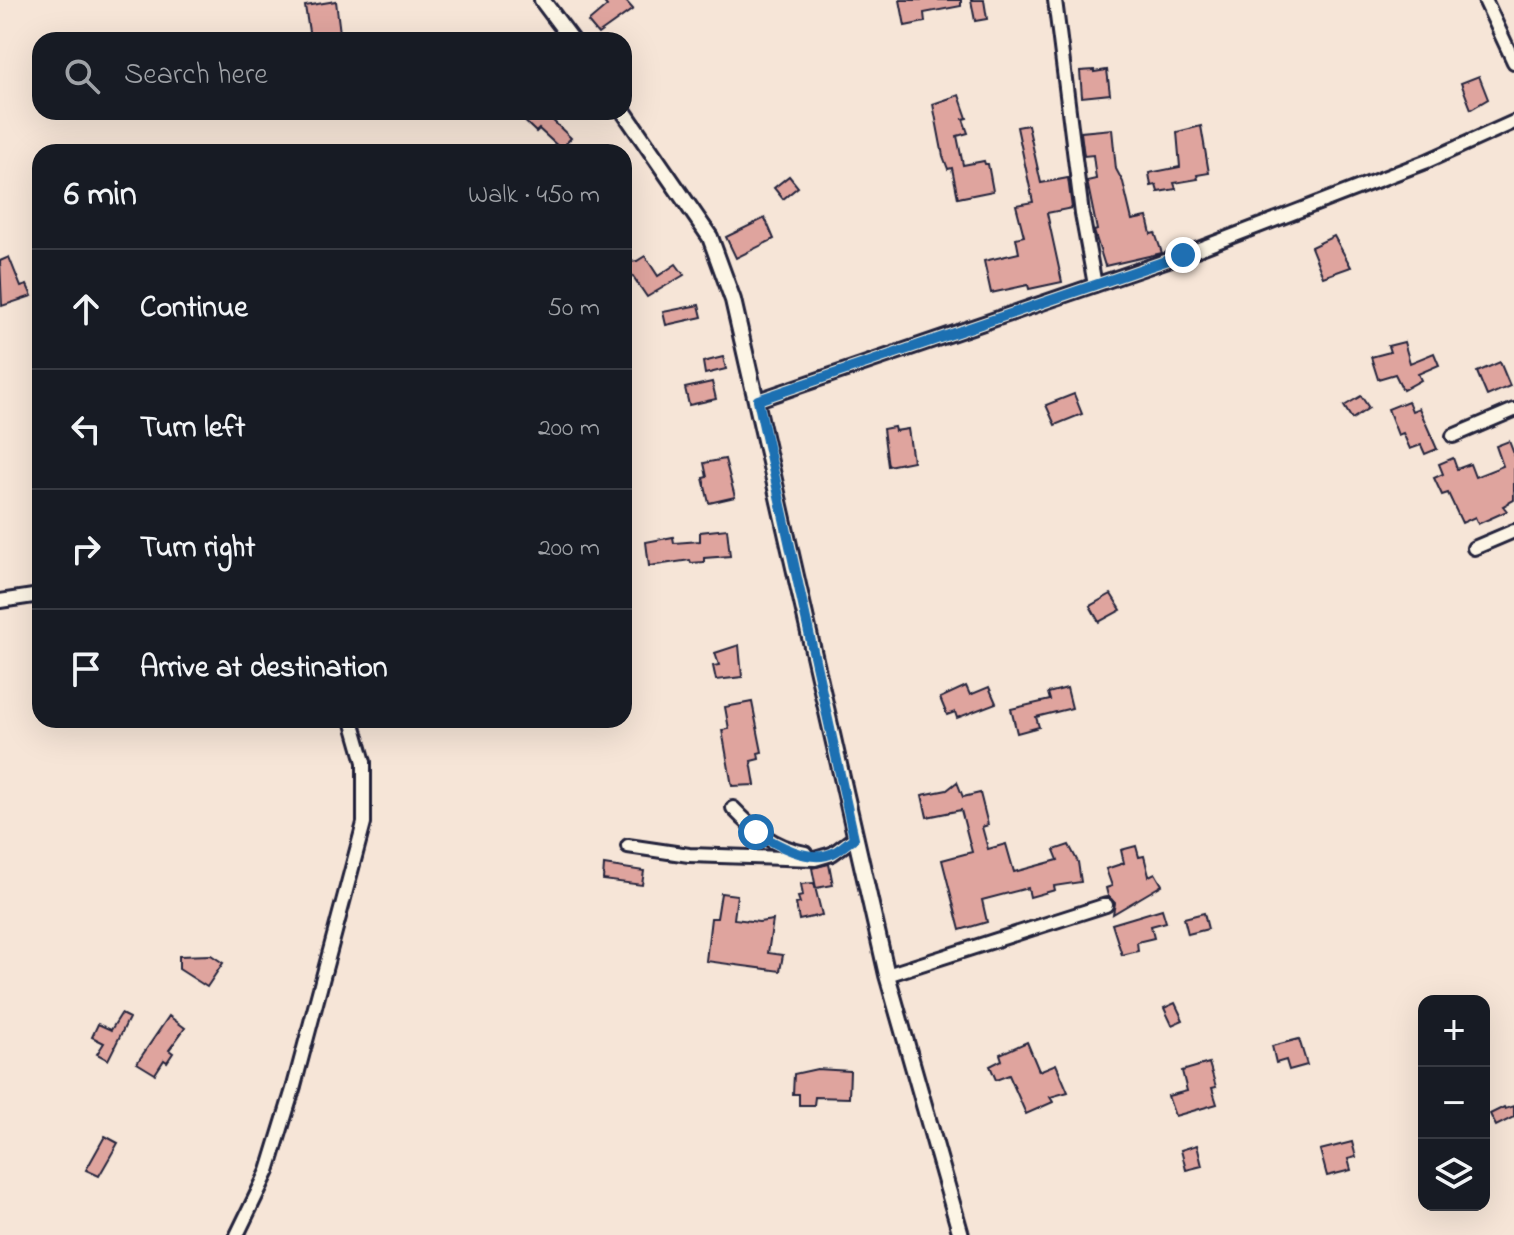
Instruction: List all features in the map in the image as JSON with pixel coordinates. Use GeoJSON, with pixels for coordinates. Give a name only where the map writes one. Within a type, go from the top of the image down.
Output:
{"type":"FeatureCollection","features":[{"type":"Feature","properties":{"kind":"street"},"geometry":{"type":"LineString","coordinates":[[542,0],[566,32]]}},
{"type":"Feature","properties":{"kind":"street"},"geometry":{"type":"LineString","coordinates":[[1055,0],[1082,214],[1095,285]]}},
{"type":"Feature","properties":{"kind":"street"},"geometry":{"type":"LineString","coordinates":[[1485,0],[1514,62]]}},
{"type":"Feature","properties":{"kind":"street"},"geometry":{"type":"LineString","coordinates":[[630,120],[710,237],[733,300],[887,975],[961,1235]]}},
{"type":"Feature","properties":{"kind":"street"},"geometry":{"type":"LineString","coordinates":[[758,400],[1183,255],[1411,168],[1514,122]]}},
{"type":"Feature","properties":{"kind":"street"},"geometry":{"type":"LineString","coordinates":[[1453,436],[1514,410]]}},
{"type":"Feature","properties":{"kind":"street"},"geometry":{"type":"LineString","coordinates":[[1474,548],[1514,531]]}},
{"type":"Feature","properties":{"kind":"street"},"geometry":{"type":"LineString","coordinates":[[0,601],[32,596]]}},
{"type":"Feature","properties":{"kind":"street"},"geometry":{"type":"LineString","coordinates":[[237,1235],[272,1157],[364,823],[364,762],[354,728]]}},
{"type":"Feature","properties":{"kind":"street"},"geometry":{"type":"LineString","coordinates":[[733,808],[756,832],[776,844],[813,855],[832,854]]}},
{"type":"Feature","properties":{"kind":"street"},"geometry":{"type":"LineString","coordinates":[[628,846],[717,856],[815,859],[832,854],[854,838]]}},
{"type":"Feature","properties":{"kind":"street"},"geometry":{"type":"LineString","coordinates":[[887,975],[1106,905]]}},
{"type":"Feature","properties":{"kind":"building"},"geometry":{"type":"Polygon","coordinates":[[[602,0],[625,0],[633,9],[596,32],[588,22],[607,6],[602,0]]]}},
{"type":"Feature","properties":{"kind":"building"},"geometry":{"type":"Polygon","coordinates":[[[900,0],[961,0],[961,6],[924,13],[925,22],[905,26],[900,0]]]}},
{"type":"Feature","properties":{"kind":"building"},"geometry":{"type":"Polygon","coordinates":[[[971,0],[984,0],[987,19],[975,21],[971,0]]]}},
{"type":"Feature","properties":{"kind":"building"},"geometry":{"type":"Polygon","coordinates":[[[336,1],[340,32],[309,32],[305,6],[336,1]]]}},
{"type":"Feature","properties":{"kind":"building"},"geometry":{"type":"Polygon","coordinates":[[[1107,70],[1110,94],[1082,97],[1080,71],[1107,70]]]}},
{"type":"Feature","properties":{"kind":"building"},"geometry":{"type":"Polygon","coordinates":[[[1479,76],[1488,99],[1471,109],[1461,83],[1479,76]]]}},
{"type":"Feature","properties":{"kind":"building"},"geometry":{"type":"Polygon","coordinates":[[[959,95],[967,118],[963,119],[968,133],[957,136],[963,165],[984,161],[988,164],[993,191],[958,198],[952,168],[948,169],[943,156],[933,104],[959,95]]]}},
{"type":"Feature","properties":{"kind":"building"},"geometry":{"type":"Polygon","coordinates":[[[523,120],[552,120],[571,138],[566,144],[556,144],[539,129],[536,132],[523,120]]]}},
{"type":"Feature","properties":{"kind":"building"},"geometry":{"type":"Polygon","coordinates":[[[1028,125],[1041,183],[1068,178],[1072,208],[1047,213],[1062,282],[991,293],[984,261],[1019,253],[1016,238],[1024,236],[1016,205],[1033,202],[1017,127],[1028,125]]]}},
{"type":"Feature","properties":{"kind":"building"},"geometry":{"type":"Polygon","coordinates":[[[1201,126],[1209,173],[1197,175],[1198,179],[1174,183],[1176,189],[1158,192],[1156,185],[1151,186],[1149,173],[1180,167],[1177,132],[1201,126]]]}},
{"type":"Feature","properties":{"kind":"building"},"geometry":{"type":"Polygon","coordinates":[[[1112,129],[1116,169],[1123,182],[1132,220],[1147,217],[1151,234],[1155,233],[1162,253],[1105,266],[1094,231],[1097,230],[1087,181],[1096,179],[1093,155],[1084,156],[1081,132],[1112,129]]]}},
{"type":"Feature","properties":{"kind":"building"},"geometry":{"type":"Polygon","coordinates":[[[789,176],[798,187],[783,199],[774,188],[789,176]]]}},
{"type":"Feature","properties":{"kind":"building"},"geometry":{"type":"Polygon","coordinates":[[[765,218],[774,239],[736,258],[726,237],[765,218]]]}},
{"type":"Feature","properties":{"kind":"building"},"geometry":{"type":"Polygon","coordinates":[[[1334,236],[1351,267],[1323,277],[1311,247],[1334,236]]]}},
{"type":"Feature","properties":{"kind":"building"},"geometry":{"type":"Polygon","coordinates":[[[645,256],[658,276],[676,264],[684,275],[647,297],[632,275],[632,262],[645,256]]]}},
{"type":"Feature","properties":{"kind":"building"},"geometry":{"type":"Polygon","coordinates":[[[9,257],[21,287],[27,285],[32,296],[2,306],[0,261],[9,257]]]}},
{"type":"Feature","properties":{"kind":"building"},"geometry":{"type":"Polygon","coordinates":[[[699,305],[702,317],[666,325],[663,312],[699,305]]]}},
{"type":"Feature","properties":{"kind":"building"},"geometry":{"type":"Polygon","coordinates":[[[1404,342],[1410,363],[1434,353],[1439,365],[1418,374],[1421,380],[1403,390],[1395,374],[1378,379],[1371,357],[1390,352],[1388,346],[1404,342]]]}},
{"type":"Feature","properties":{"kind":"building"},"geometry":{"type":"Polygon","coordinates":[[[723,357],[726,369],[705,374],[703,362],[723,357]]]}},
{"type":"Feature","properties":{"kind":"building"},"geometry":{"type":"Polygon","coordinates":[[[1500,362],[1510,386],[1487,396],[1477,372],[1500,362]]]}},
{"type":"Feature","properties":{"kind":"building"},"geometry":{"type":"Polygon","coordinates":[[[712,382],[716,399],[689,405],[685,388],[712,382]]]}},
{"type":"Feature","properties":{"kind":"building"},"geometry":{"type":"Polygon","coordinates":[[[1074,394],[1082,414],[1055,425],[1046,405],[1074,394]]]}},
{"type":"Feature","properties":{"kind":"building"},"geometry":{"type":"Polygon","coordinates":[[[1361,396],[1369,408],[1352,419],[1344,406],[1361,396]]]}},
{"type":"Feature","properties":{"kind":"building"},"geometry":{"type":"Polygon","coordinates":[[[1408,401],[1412,411],[1419,408],[1437,449],[1425,454],[1421,445],[1410,449],[1403,433],[1398,435],[1388,409],[1408,401]]]}},
{"type":"Feature","properties":{"kind":"building"},"geometry":{"type":"Polygon","coordinates":[[[894,427],[895,431],[908,429],[913,461],[888,466],[883,429],[894,427]]]}},
{"type":"Feature","properties":{"kind":"building"},"geometry":{"type":"Polygon","coordinates":[[[1509,441],[1514,454],[1514,500],[1503,506],[1507,511],[1478,524],[1475,517],[1462,523],[1448,493],[1442,495],[1434,478],[1443,474],[1439,464],[1453,458],[1457,469],[1470,464],[1475,477],[1503,466],[1496,446],[1509,441]]]}},
{"type":"Feature","properties":{"kind":"building"},"geometry":{"type":"Polygon","coordinates":[[[725,459],[735,497],[709,503],[703,478],[707,477],[704,463],[725,459]]]}},
{"type":"Feature","properties":{"kind":"building"},"geometry":{"type":"Polygon","coordinates":[[[727,529],[730,556],[704,558],[704,562],[691,563],[690,560],[649,566],[646,542],[673,537],[674,543],[700,541],[700,532],[727,529]]]}},
{"type":"Feature","properties":{"kind":"building"},"geometry":{"type":"Polygon","coordinates":[[[1111,594],[1121,610],[1099,622],[1090,606],[1111,594]]]}},
{"type":"Feature","properties":{"kind":"building"},"geometry":{"type":"Polygon","coordinates":[[[739,645],[742,677],[716,680],[713,666],[719,665],[715,653],[739,645]]]}},
{"type":"Feature","properties":{"kind":"building"},"geometry":{"type":"Polygon","coordinates":[[[966,686],[970,695],[989,687],[996,703],[957,718],[955,712],[947,715],[940,698],[966,686]]]}},
{"type":"Feature","properties":{"kind":"building"},"geometry":{"type":"Polygon","coordinates":[[[1067,688],[1072,708],[1036,717],[1039,727],[1017,733],[1011,709],[1050,700],[1048,693],[1067,688]]]}},
{"type":"Feature","properties":{"kind":"building"},"geometry":{"type":"Polygon","coordinates":[[[752,702],[762,752],[758,753],[759,759],[751,761],[755,785],[732,786],[722,730],[729,729],[725,707],[752,702]]]}},
{"type":"Feature","properties":{"kind":"building"},"geometry":{"type":"Polygon","coordinates":[[[957,782],[963,797],[980,793],[988,825],[982,827],[988,849],[1006,844],[1014,872],[1058,860],[1054,850],[1069,845],[1078,862],[1081,882],[1054,886],[1055,890],[1030,897],[1028,888],[982,900],[987,922],[960,930],[942,860],[972,852],[961,810],[927,817],[922,795],[947,790],[957,782]]]}},
{"type":"Feature","properties":{"kind":"building"},"geometry":{"type":"Polygon","coordinates":[[[1136,846],[1139,857],[1144,856],[1149,876],[1155,873],[1162,885],[1113,914],[1115,903],[1108,896],[1106,888],[1112,886],[1106,869],[1124,863],[1121,850],[1136,846]]]}},
{"type":"Feature","properties":{"kind":"building"},"geometry":{"type":"Polygon","coordinates":[[[829,864],[833,885],[816,888],[812,868],[829,864]]]}},
{"type":"Feature","properties":{"kind":"building"},"geometry":{"type":"Polygon","coordinates":[[[604,865],[644,871],[642,885],[603,880],[604,865]]]}},
{"type":"Feature","properties":{"kind":"building"},"geometry":{"type":"Polygon","coordinates":[[[814,883],[822,915],[799,920],[796,904],[800,903],[798,897],[803,896],[801,884],[814,883]]]}},
{"type":"Feature","properties":{"kind":"building"},"geometry":{"type":"Polygon","coordinates":[[[721,893],[737,895],[734,919],[773,920],[768,953],[783,955],[780,971],[706,961],[711,918],[717,918],[721,893]]]}},
{"type":"Feature","properties":{"kind":"building"},"geometry":{"type":"Polygon","coordinates":[[[1162,909],[1166,922],[1151,926],[1154,938],[1137,942],[1138,951],[1122,955],[1112,924],[1162,909]]]}},
{"type":"Feature","properties":{"kind":"building"},"geometry":{"type":"Polygon","coordinates":[[[1204,913],[1208,929],[1188,934],[1184,918],[1204,913]]]}},
{"type":"Feature","properties":{"kind":"building"},"geometry":{"type":"Polygon","coordinates":[[[211,955],[223,963],[207,987],[179,969],[179,956],[211,955]]]}},
{"type":"Feature","properties":{"kind":"building"},"geometry":{"type":"Polygon","coordinates":[[[1175,1003],[1183,1020],[1172,1025],[1164,1008],[1175,1003]]]}},
{"type":"Feature","properties":{"kind":"building"},"geometry":{"type":"Polygon","coordinates":[[[121,1014],[129,1018],[108,1060],[97,1054],[104,1043],[92,1037],[98,1024],[111,1030],[121,1014]]]}},
{"type":"Feature","properties":{"kind":"building"},"geometry":{"type":"Polygon","coordinates":[[[169,1016],[185,1028],[169,1050],[173,1053],[155,1074],[137,1063],[169,1016]]]}},
{"type":"Feature","properties":{"kind":"building"},"geometry":{"type":"Polygon","coordinates":[[[1299,1039],[1307,1065],[1289,1070],[1286,1060],[1276,1063],[1272,1046],[1299,1039]]]}},
{"type":"Feature","properties":{"kind":"building"},"geometry":{"type":"Polygon","coordinates":[[[1027,1042],[1039,1071],[1056,1064],[1068,1092],[1050,1097],[1053,1102],[1026,1114],[1009,1075],[996,1080],[990,1066],[1002,1060],[1000,1054],[1027,1042]]]}},
{"type":"Feature","properties":{"kind":"building"},"geometry":{"type":"Polygon","coordinates":[[[1209,1063],[1217,1104],[1175,1116],[1168,1096],[1187,1091],[1182,1071],[1209,1063]]]}},
{"type":"Feature","properties":{"kind":"building"},"geometry":{"type":"Polygon","coordinates":[[[817,1069],[850,1071],[849,1098],[815,1097],[814,1105],[799,1105],[799,1094],[793,1094],[794,1074],[817,1069]]]}},
{"type":"Feature","properties":{"kind":"building"},"geometry":{"type":"Polygon","coordinates":[[[1514,1106],[1514,1117],[1496,1126],[1490,1114],[1514,1106]]]}},
{"type":"Feature","properties":{"kind":"building"},"geometry":{"type":"Polygon","coordinates":[[[105,1136],[118,1143],[99,1176],[86,1170],[105,1136]]]}},
{"type":"Feature","properties":{"kind":"building"},"geometry":{"type":"Polygon","coordinates":[[[1352,1142],[1356,1157],[1348,1159],[1351,1170],[1327,1176],[1320,1150],[1352,1142]]]}},
{"type":"Feature","properties":{"kind":"building"},"geometry":{"type":"Polygon","coordinates":[[[1197,1145],[1202,1166],[1186,1170],[1181,1150],[1197,1145]]]}},
{"type":"Feature","properties":{"kind":"route"},"geometry":{"type":"LineString","coordinates":[[756,832],[776,844],[813,855],[832,854],[854,838],[758,400],[1183,255]]}}]}
